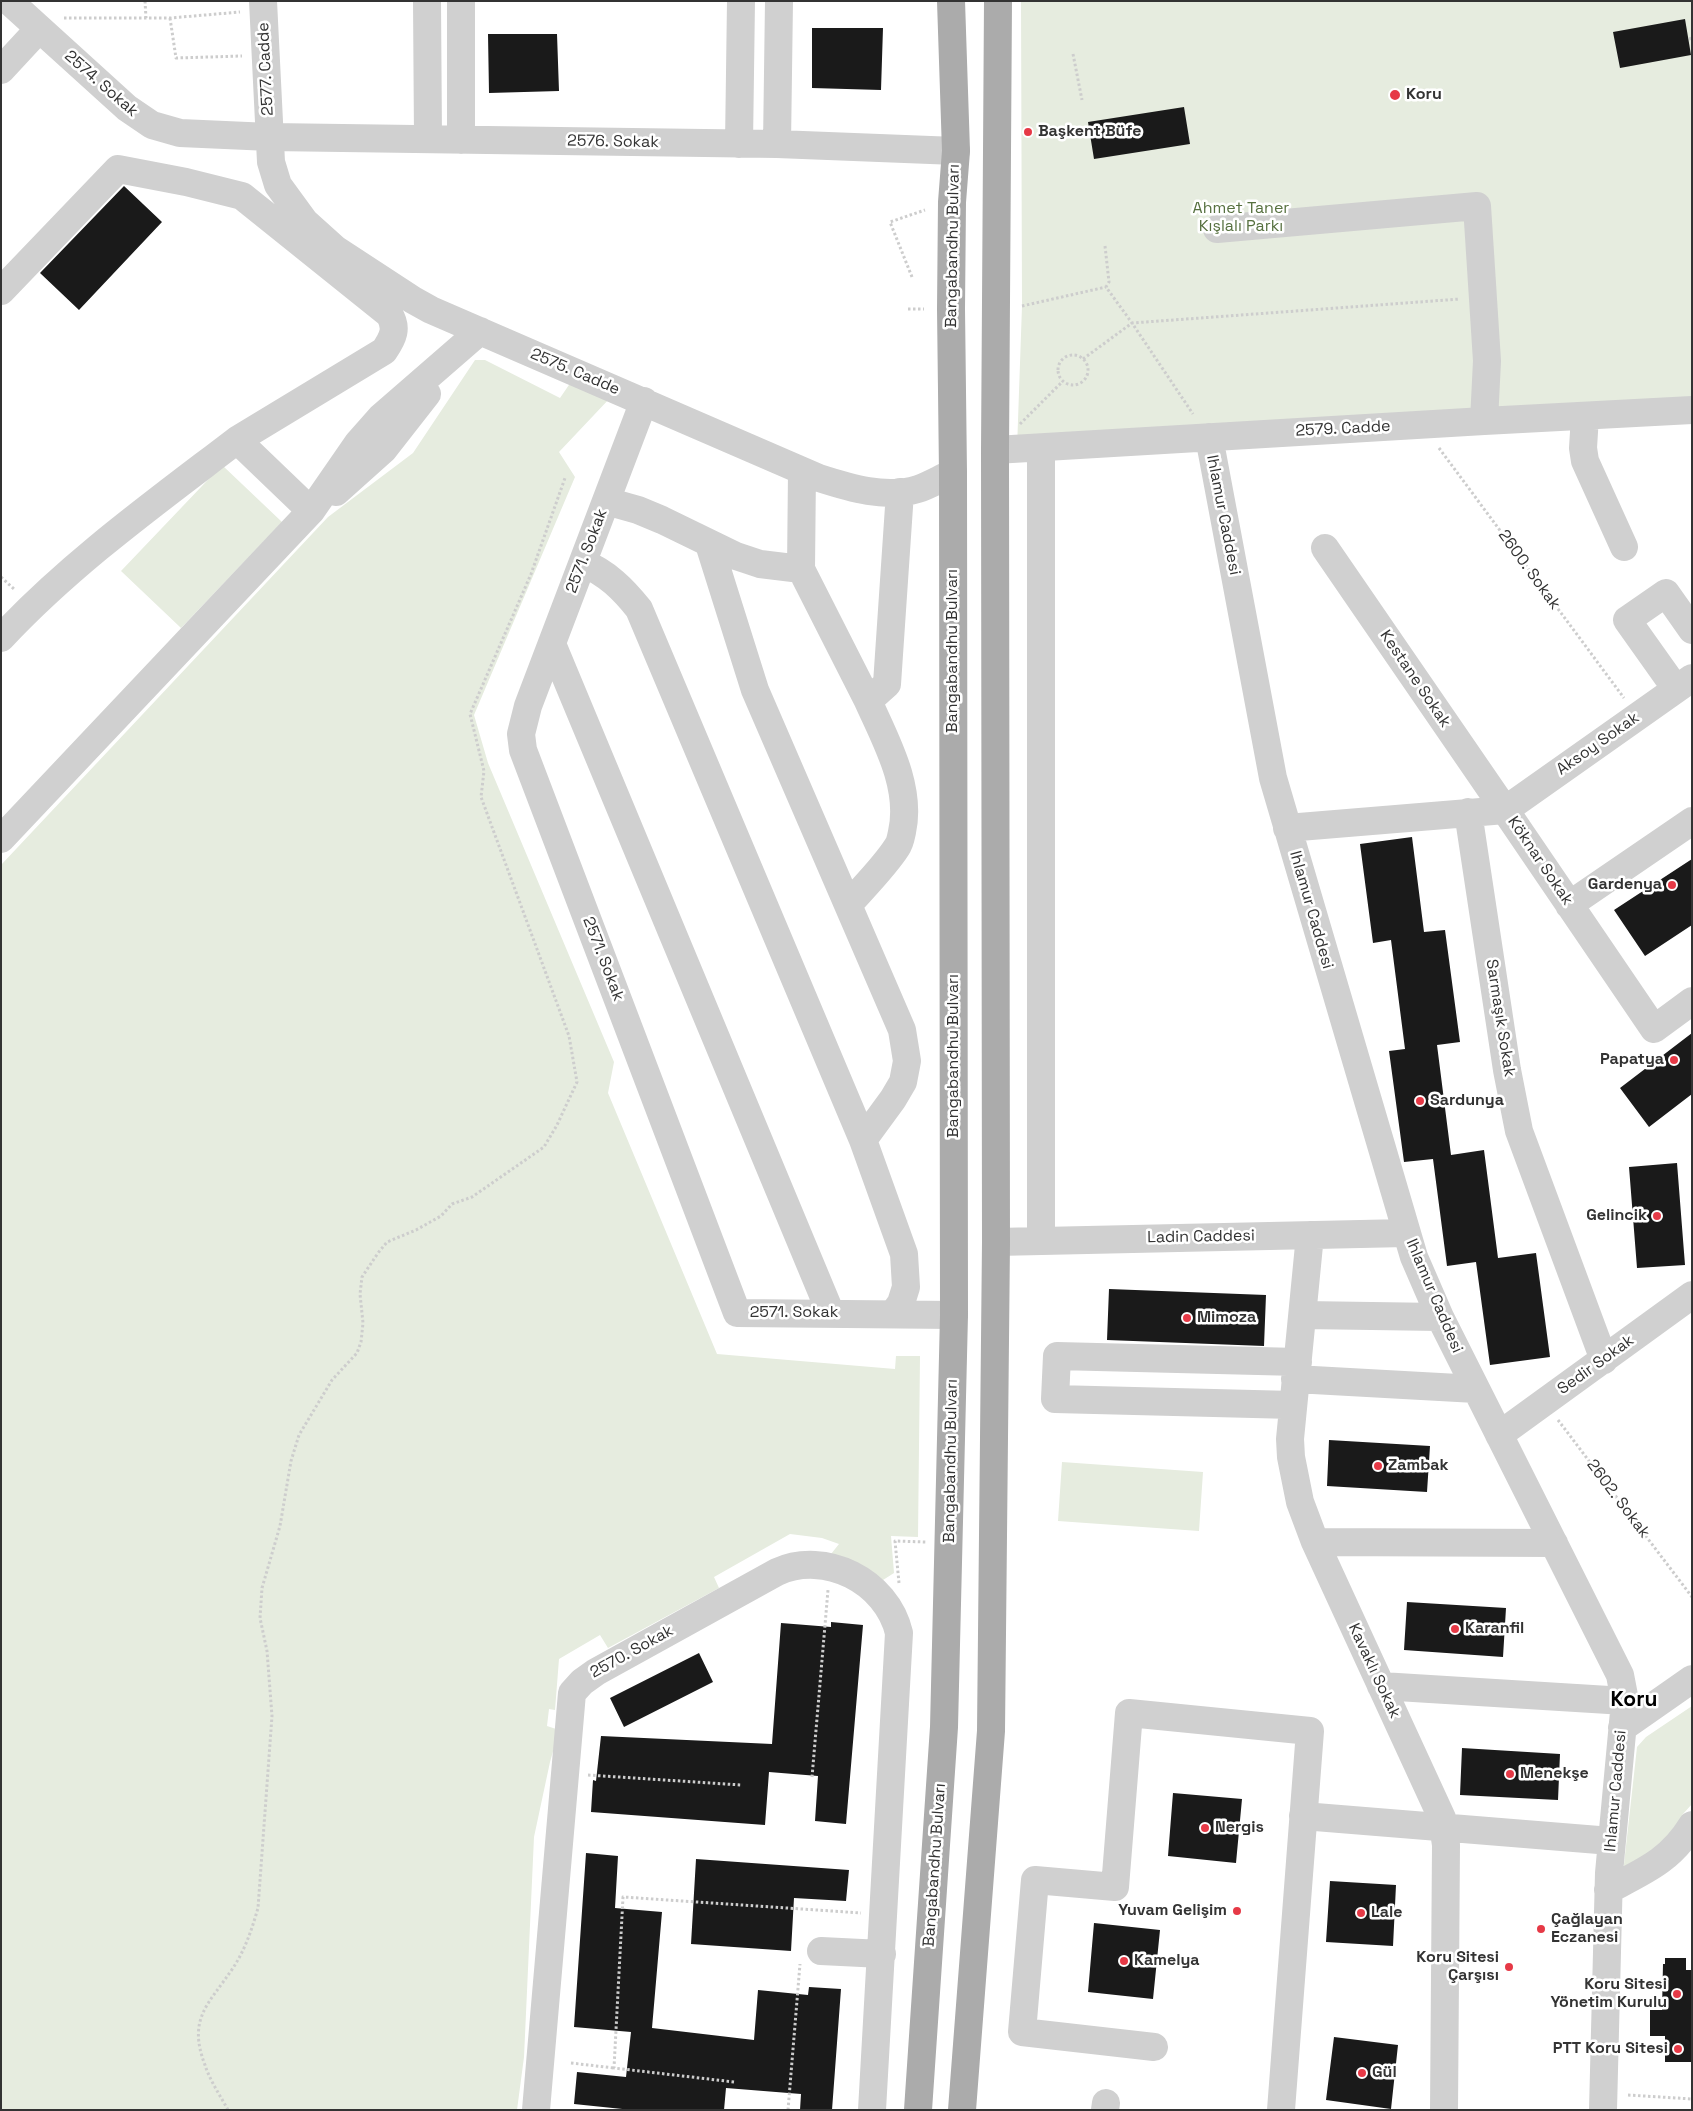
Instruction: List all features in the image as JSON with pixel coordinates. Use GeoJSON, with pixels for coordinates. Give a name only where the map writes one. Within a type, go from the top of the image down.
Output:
{"type":"FeatureCollection","features":[{"type":"Feature","properties":{"kind":"main road","name":"Bangabandhu Bulvarı"},"geometry":{"type":"LineString","coordinates":[[918,2110],[944,1734],[954,1315],[953,473],[951,309],[952,202],[956,151],[952,1]]}},
{"type":"Feature","properties":{"kind":"main road"},"geometry":{"type":"LineString","coordinates":[[962,2110],[990,1731],[996,1242],[995,450],[998,1]]}},
{"type":"Feature","properties":{"kind":"main road"},"geometry":{"type":"LineString","coordinates":[[953,473],[995,450]]}},
{"type":"Feature","properties":{"kind":"street"},"geometry":{"type":"LineString","coordinates":[[427,1],[428,139]]}},
{"type":"Feature","properties":{"kind":"street"},"geometry":{"type":"LineString","coordinates":[[461,1],[461,140]]}},
{"type":"Feature","properties":{"kind":"street"},"geometry":{"type":"LineString","coordinates":[[739,144],[741,1]]}},
{"type":"Feature","properties":{"kind":"street"},"geometry":{"type":"LineString","coordinates":[[777,144],[779,1]]}},
{"type":"Feature","properties":{"kind":"street","name":"2577. Cadde"},"geometry":{"type":"LineString","coordinates":[[263,6],[270,137]]}},
{"type":"Feature","properties":{"kind":"street"},"geometry":{"type":"LineString","coordinates":[[1,70],[25,16]]}},
{"type":"Feature","properties":{"kind":"street","name":"2574. Sokak"},"geometry":{"type":"LineString","coordinates":[[25,16],[127,108],[152,124],[180,132],[270,137]]}},
{"type":"Feature","properties":{"kind":"street","name":"2576. Sokak"},"geometry":{"type":"LineString","coordinates":[[270,137],[777,144],[956,151]]}},
{"type":"Feature","properties":{"kind":"street","name":"2575. Cadde"},"geometry":{"type":"LineString","coordinates":[[270,137],[271,162],[278,185],[296,211],[317,233],[341,253],[413,300],[802,471],[866,491],[900,492],[918,489],[953,473]]}},
{"type":"Feature","properties":{"kind":"street"},"geometry":{"type":"LineString","coordinates":[[1,292],[118,169],[186,182],[242,196],[389,314],[394,321],[395,330],[392,341],[384,351],[237,440],[108,540],[32,605],[1,638]]}},
{"type":"Feature","properties":{"kind":"street"},"geometry":{"type":"LineString","coordinates":[[1217,229],[1478,206],[1487,361],[1484,421]]}},
{"type":"Feature","properties":{"kind":"street"},"geometry":{"type":"LineString","coordinates":[[1,840],[311,511],[351,481],[384,449],[480,331]]}},
{"type":"Feature","properties":{"kind":"street","name":"2571. Sokak"},"geometry":{"type":"LineString","coordinates":[[644,401],[523,719],[521,734],[523,750],[737,1313],[954,1315]]}},
{"type":"Feature","properties":{"kind":"street","name":"2579. Cadde"},"geometry":{"type":"LineString","coordinates":[[995,450],[1692,410]]}},
{"type":"Feature","properties":{"kind":"street"},"geometry":{"type":"LineString","coordinates":[[1585,416],[1583,448],[1585,461],[1624,547]]}},
{"type":"Feature","properties":{"kind":"street","name":"Ihlamur Caddesi"},"geometry":{"type":"LineString","coordinates":[[1208,437],[1267,751],[1287,828],[1406,1233],[1423,1279],[1440,1317],[1620,1675],[1624,1694],[1608,1890],[1604,2102]]}},
{"type":"Feature","properties":{"kind":"street"},"geometry":{"type":"LineString","coordinates":[[237,440],[311,511]]}},
{"type":"Feature","properties":{"kind":"street"},"geometry":{"type":"LineString","coordinates":[[1041,448],[1041,1241]]}},
{"type":"Feature","properties":{"kind":"street"},"geometry":{"type":"LineString","coordinates":[[802,471],[801,569],[868,701],[893,757],[904,802],[903,826],[898,846],[848,905]]}},
{"type":"Feature","properties":{"kind":"street"},"geometry":{"type":"LineString","coordinates":[[868,701],[887,684],[900,492]]}},
{"type":"Feature","properties":{"kind":"street"},"geometry":{"type":"LineString","coordinates":[[606,502],[638,510],[736,556],[760,564],[801,569]]}},
{"type":"Feature","properties":{"kind":"street"},"geometry":{"type":"LineString","coordinates":[[710,544],[755,690],[902,1030],[907,1061],[903,1082],[863,1140]]}},
{"type":"Feature","properties":{"kind":"street","name":"Kestane Sokak"},"geometry":{"type":"LineString","coordinates":[[1325,548],[1505,810]]}},
{"type":"Feature","properties":{"kind":"street"},"geometry":{"type":"LineString","coordinates":[[583,563],[603,572],[612,579],[639,609],[863,1140],[904,1254],[906,1287],[901,1303],[893,1314]]}},
{"type":"Feature","properties":{"kind":"street"},"geometry":{"type":"LineString","coordinates":[[1684,684],[1627,620],[1666,593],[1692,630]]}},
{"type":"Feature","properties":{"kind":"street"},"geometry":{"type":"LineString","coordinates":[[552,644],[831,1314]]}},
{"type":"Feature","properties":{"kind":"street","name":"Aksoy Sokak"},"geometry":{"type":"LineString","coordinates":[[1505,810],[1684,684]]}},
{"type":"Feature","properties":{"kind":"street","name":"Köknar Sokak"},"geometry":{"type":"LineString","coordinates":[[1287,828],[1505,810],[1654,1030],[1692,1001]]}},
{"type":"Feature","properties":{"kind":"street","name":"Sarmaşık Sokak"},"geometry":{"type":"LineString","coordinates":[[1468,812],[1519,1131],[1604,1360]]}},
{"type":"Feature","properties":{"kind":"street"},"geometry":{"type":"LineString","coordinates":[[1569,905],[1692,821]]}},
{"type":"Feature","properties":{"kind":"street","name":"Ladin Caddesi"},"geometry":{"type":"LineString","coordinates":[[996,1242],[1406,1233]]}},
{"type":"Feature","properties":{"kind":"street","name":"Kavaklı Sokak"},"geometry":{"type":"LineString","coordinates":[[1310,1235],[1290,1439],[1291,1457],[1300,1502],[1314,1542],[1439,1810],[1444,1826],[1446,1845],[1444,2110]]}},
{"type":"Feature","properties":{"kind":"street","name":"Sedir Sokak"},"geometry":{"type":"LineString","coordinates":[[1499,1435],[1692,1295]]}},
{"type":"Feature","properties":{"kind":"street"},"geometry":{"type":"LineString","coordinates":[[1303,1315],[1440,1317]]}},
{"type":"Feature","properties":{"kind":"street"},"geometry":{"type":"LineString","coordinates":[[1295,1382],[1055,1398],[1057,1356],[1295,1382],[1476,1389]]}},
{"type":"Feature","properties":{"kind":"street"},"geometry":{"type":"LineString","coordinates":[[1314,1542],[1554,1543]]}},
{"type":"Feature","properties":{"kind":"street","name":"2570. Sokak"},"geometry":{"type":"LineString","coordinates":[[536,2110],[572,1693],[582,1682],[596,1672],[777,1572],[799,1564],[830,1567],[850,1574],[864,1582],[883,1599],[893,1614],[899,1632],[872,2110]]}},
{"type":"Feature","properties":{"kind":"street"},"geometry":{"type":"LineString","coordinates":[[1381,1686],[1624,1694],[1685,1684]]}},
{"type":"Feature","properties":{"kind":"street"},"geometry":{"type":"LineString","coordinates":[[1622,1728],[1685,1684]]}},
{"type":"Feature","properties":{"kind":"street"},"geometry":{"type":"LineString","coordinates":[[1154,2047],[1022,2032],[1035,1880],[1115,1887],[1129,1712],[1310,1731],[1280,2110]]}},
{"type":"Feature","properties":{"kind":"street"},"geometry":{"type":"LineString","coordinates":[[1303,1816],[1611,1841]]}},
{"type":"Feature","properties":{"kind":"street"},"geometry":{"type":"LineString","coordinates":[[1608,1890],[1666,1858],[1678,1846],[1692,1825]]}},
{"type":"Feature","properties":{"kind":"street"},"geometry":{"type":"LineString","coordinates":[[815,1958],[882,1954]]}},
{"type":"Feature","properties":{"kind":"path"},"geometry":{"type":"LineString","coordinates":[[145,1],[146,18]]}},
{"type":"Feature","properties":{"kind":"path"},"geometry":{"type":"LineString","coordinates":[[25,16],[170,18],[263,6]]}},
{"type":"Feature","properties":{"kind":"path"},"geometry":{"type":"LineString","coordinates":[[170,18],[176,58],[265,55]]}},
{"type":"Feature","properties":{"kind":"path"},"geometry":{"type":"LineString","coordinates":[[1073,54],[1082,100]]}},
{"type":"Feature","properties":{"kind":"path"},"geometry":{"type":"LineString","coordinates":[[912,277],[890,222],[925,210]]}},
{"type":"Feature","properties":{"kind":"path"},"geometry":{"type":"LineString","coordinates":[[1022,306],[1106,287],[1109,282],[1105,246]]}},
{"type":"Feature","properties":{"kind":"path"},"geometry":{"type":"LineString","coordinates":[[1106,287],[1208,437]]}},
{"type":"Feature","properties":{"kind":"path"},"geometry":{"type":"LineString","coordinates":[[1083,359],[1132,323],[1483,298]]}},
{"type":"Feature","properties":{"kind":"path"},"geometry":{"type":"LineString","coordinates":[[908,309],[924,309]]}},
{"type":"Feature","properties":{"kind":"path"},"geometry":{"type":"LineString","coordinates":[[1068,355],[1074,355],[1083,359],[1088,372],[1084,381],[1076,386],[1062,382],[1057,372],[1060,362],[1068,355]]}},
{"type":"Feature","properties":{"kind":"path"},"geometry":{"type":"LineString","coordinates":[[1014,430],[1062,382]]}},
{"type":"Feature","properties":{"kind":"path","name":"2600. Sokak"},"geometry":{"type":"LineString","coordinates":[[1422,424],[1637,716]]}},
{"type":"Feature","properties":{"kind":"path"},"geometry":{"type":"LineString","coordinates":[[228,2110],[205,2066],[199,2042],[199,2018],[210,1998],[234,1968],[250,1936],[258,1908],[272,1716],[267,1651],[260,1618],[262,1588],[280,1526],[291,1461],[299,1435],[332,1380],[357,1353],[361,1342],[363,1323],[360,1294],[362,1277],[378,1253],[387,1242],[416,1230],[440,1216],[452,1204],[472,1197],[544,1147],[557,1126],[577,1082],[569,1036],[481,797],[484,771],[470,714],[531,574],[565,478]]}},
{"type":"Feature","properties":{"kind":"path","name":"2602. Sokak"},"geometry":{"type":"LineString","coordinates":[[1545,1402],[1692,1597]]}},
{"type":"Feature","properties":{"kind":"path"},"geometry":{"type":"LineString","coordinates":[[883,1599],[900,1582],[895,1541],[949,1542]]}},
{"type":"Feature","properties":{"kind":"path"},"geometry":{"type":"LineString","coordinates":[[812,1778],[830,1567]]}},
{"type":"Feature","properties":{"kind":"path"},"geometry":{"type":"LineString","coordinates":[[565,1774],[741,1785]]}},
{"type":"Feature","properties":{"kind":"path"},"geometry":{"type":"LineString","coordinates":[[614,2068],[623,1897],[884,1914]]}},
{"type":"Feature","properties":{"kind":"path"},"geometry":{"type":"LineString","coordinates":[[788,2110],[800,1964],[815,1958]]}},
{"type":"Feature","properties":{"kind":"path"},"geometry":{"type":"LineString","coordinates":[[571,2063],[734,2082]]}},
{"type":"Feature","properties":{"kind":"path"},"geometry":{"type":"LineString","coordinates":[[1604,2102],[1692,2100]]}},
{"type":"Feature","properties":{"kind":"green space","name":"Ahmet Taner Kışlalı Parkı"},"geometry":{"type":"Polygon","coordinates":[[[1021,1],[1692,1],[1692,410],[1017,449],[1022,306],[1021,1]]]}},
{"type":"Feature","properties":{"kind":"green space"},"geometry":{"type":"Polygon","coordinates":[[[475,360],[485,360],[560,398],[573,379],[611,397],[559,452],[575,477],[474,715],[488,763],[614,1062],[608,1093],[717,1354],[895,1369],[896,1356],[920,1356],[918,1537],[891,1536],[894,1573],[883,1580],[831,1554],[839,1544],[822,1538],[790,1534],[714,1577],[719,1588],[608,1648],[600,1635],[559,1659],[555,1710],[549,1709],[547,1726],[559,1730],[534,1837],[524,2057],[517,2110],[1,2110],[1,865],[328,517],[413,453],[475,360]]]}},
{"type":"Feature","properties":{"kind":"green space"},"geometry":{"type":"Polygon","coordinates":[[[222,465],[282,522],[181,628],[121,571],[222,465]]]}},
{"type":"Feature","properties":{"kind":"green space"},"geometry":{"type":"Polygon","coordinates":[[[1062,1462],[1203,1472],[1199,1531],[1058,1521],[1062,1462]]]}},
{"type":"Feature","properties":{"kind":"green space"},"geometry":{"type":"Polygon","coordinates":[[[1692,1706],[1692,1804],[1683,1814],[1661,1853],[1623,1873],[1637,1747],[1646,1737],[1692,1706]]]}},
{"type":"Feature","properties":{"kind":"building"},"geometry":{"type":"Polygon","coordinates":[[[1685,19],[1691,55],[1620,68],[1613,32],[1685,19]]]}},
{"type":"Feature","properties":{"kind":"building"},"geometry":{"type":"Polygon","coordinates":[[[812,28],[883,28],[881,90],[812,88],[812,28]]]}},
{"type":"Feature","properties":{"kind":"building"},"geometry":{"type":"Polygon","coordinates":[[[488,34],[557,34],[559,91],[489,93],[488,34]]]}},
{"type":"Feature","properties":{"kind":"building"},"geometry":{"type":"Polygon","coordinates":[[[1184,107],[1190,144],[1094,159],[1088,122],[1184,107]]]}},
{"type":"Feature","properties":{"kind":"building"},"geometry":{"type":"Polygon","coordinates":[[[124,186],[162,222],[79,310],[40,273],[124,186]]]}},
{"type":"Feature","properties":{"kind":"building","name":"Sardunya"},"geometry":{"type":"Polygon","coordinates":[[[1412,837],[1424,932],[1445,930],[1460,1042],[1437,1045],[1451,1155],[1484,1150],[1498,1258],[1536,1253],[1550,1357],[1490,1365],[1476,1262],[1447,1266],[1433,1159],[1404,1162],[1389,1051],[1405,1049],[1391,940],[1373,943],[1360,844],[1412,837]]]}},
{"type":"Feature","properties":{"kind":"building","name":"Gardenya"},"geometry":{"type":"Polygon","coordinates":[[[1692,859],[1692,925],[1645,956],[1614,910],[1692,859]]]}},
{"type":"Feature","properties":{"kind":"building","name":"Papatya"},"geometry":{"type":"Polygon","coordinates":[[[1692,1033],[1692,1094],[1649,1127],[1620,1088],[1692,1033]]]}},
{"type":"Feature","properties":{"kind":"building","name":"Gelincik"},"geometry":{"type":"Polygon","coordinates":[[[1677,1163],[1685,1265],[1637,1268],[1629,1167],[1677,1163]]]}},
{"type":"Feature","properties":{"kind":"building","name":"Mimoza"},"geometry":{"type":"Polygon","coordinates":[[[1109,1289],[1266,1295],[1264,1346],[1107,1340],[1109,1289]]]}},
{"type":"Feature","properties":{"kind":"building","name":"Zambak"},"geometry":{"type":"Polygon","coordinates":[[[1329,1440],[1430,1446],[1427,1492],[1327,1486],[1329,1440]]]}},
{"type":"Feature","properties":{"kind":"building","name":"Karanfil"},"geometry":{"type":"Polygon","coordinates":[[[1407,1602],[1506,1608],[1503,1657],[1404,1650],[1407,1602]]]}},
{"type":"Feature","properties":{"kind":"building"},"geometry":{"type":"Polygon","coordinates":[[[831,1622],[863,1625],[846,1824],[815,1821],[818,1776],[769,1772],[765,1825],[591,1812],[593,1780],[596,1781],[601,1736],[772,1744],[781,1623],[831,1627],[831,1622]]]}},
{"type":"Feature","properties":{"kind":"building"},"geometry":{"type":"Polygon","coordinates":[[[699,1653],[713,1682],[624,1727],[610,1698],[699,1653]]]}},
{"type":"Feature","properties":{"kind":"building","name":"Menekşe"},"geometry":{"type":"Polygon","coordinates":[[[1462,1748],[1560,1754],[1558,1800],[1460,1795],[1462,1748]]]}},
{"type":"Feature","properties":{"kind":"building","name":"Nergis"},"geometry":{"type":"Polygon","coordinates":[[[1173,1793],[1242,1799],[1236,1863],[1168,1856],[1173,1793]]]}},
{"type":"Feature","properties":{"kind":"building"},"geometry":{"type":"Polygon","coordinates":[[[586,1853],[618,1856],[615,1908],[662,1912],[652,2028],[754,2040],[758,1990],[808,1995],[809,1987],[841,1989],[832,2110],[800,2110],[801,2094],[726,2088],[724,2110],[632,2110],[574,2104],[577,2072],[626,2077],[631,2032],[574,2027],[586,1853]]]}},
{"type":"Feature","properties":{"kind":"building"},"geometry":{"type":"Polygon","coordinates":[[[696,1859],[849,1870],[846,1901],[794,1898],[791,1951],[691,1944],[696,1859]]]}},
{"type":"Feature","properties":{"kind":"building","name":"Lale"},"geometry":{"type":"Polygon","coordinates":[[[1330,1881],[1396,1885],[1393,1946],[1326,1942],[1330,1881]]]}},
{"type":"Feature","properties":{"kind":"building","name":"Kamelya"},"geometry":{"type":"Polygon","coordinates":[[[1094,1923],[1160,1930],[1153,1999],[1088,1992],[1094,1923]]]}},
{"type":"Feature","properties":{"kind":"building"},"geometry":{"type":"Polygon","coordinates":[[[1665,1958],[1686,1958],[1686,1970],[1692,1970],[1692,2062],[1665,2062],[1665,2036],[1650,2036],[1650,2010],[1662,2010],[1663,1964],[1665,1964],[1665,1958]]]}},
{"type":"Feature","properties":{"kind":"building","name":"Gül"},"geometry":{"type":"Polygon","coordinates":[[[1334,2037],[1398,2045],[1391,2109],[1326,2100],[1334,2037]]]}},
{"type":"Feature","properties":{"kind":"place","name":"Koru"},"geometry":{"type":"Point","coordinates":[1395,95]}},
{"type":"Feature","properties":{"kind":"place","name":"Başkent Büfe"},"geometry":{"type":"Point","coordinates":[1028,132]}},
{"type":"Feature","properties":{"kind":"place","name":"Gardenya"},"geometry":{"type":"Point","coordinates":[1672,885]}},
{"type":"Feature","properties":{"kind":"place","name":"Papatya"},"geometry":{"type":"Point","coordinates":[1674,1060]}},
{"type":"Feature","properties":{"kind":"place","name":"Sardunya"},"geometry":{"type":"Point","coordinates":[1420,1101]}},
{"type":"Feature","properties":{"kind":"place","name":"Gelincik"},"geometry":{"type":"Point","coordinates":[1657,1216]}},
{"type":"Feature","properties":{"kind":"place","name":"Mimoza"},"geometry":{"type":"Point","coordinates":[1187,1318]}},
{"type":"Feature","properties":{"kind":"place","name":"Zambak"},"geometry":{"type":"Point","coordinates":[1378,1466]}},
{"type":"Feature","properties":{"kind":"place","name":"Karanfil"},"geometry":{"type":"Point","coordinates":[1455,1629]}},
{"type":"Feature","properties":{"kind":"place","name":"Menekşe"},"geometry":{"type":"Point","coordinates":[1510,1774]}},
{"type":"Feature","properties":{"kind":"place","name":"Nergis"},"geometry":{"type":"Point","coordinates":[1205,1828]}},
{"type":"Feature","properties":{"kind":"place","name":"Yuvam Gelişim"},"geometry":{"type":"Point","coordinates":[1237,1911]}},
{"type":"Feature","properties":{"kind":"place","name":"Lale"},"geometry":{"type":"Point","coordinates":[1361,1913]}},
{"type":"Feature","properties":{"kind":"place","name":"Çağlayan Eczanesi"},"geometry":{"type":"Point","coordinates":[1541,1929]}},
{"type":"Feature","properties":{"kind":"place","name":"Kamelya"},"geometry":{"type":"Point","coordinates":[1124,1961]}},
{"type":"Feature","properties":{"kind":"place","name":"Koru Sitesi Çarşısı"},"geometry":{"type":"Point","coordinates":[1509,1967]}},
{"type":"Feature","properties":{"kind":"place","name":"Koru Sitesi Yönetim Kurulu"},"geometry":{"type":"Point","coordinates":[1677,1994]}},
{"type":"Feature","properties":{"kind":"place","name":"PTT Koru Sitesi"},"geometry":{"type":"Point","coordinates":[1678,2049]}},
{"type":"Feature","properties":{"kind":"place","name":"Gül"},"geometry":{"type":"Point","coordinates":[1362,2073]}},
{"type":"Feature","properties":{"kind":"district","name":"Koru"},"geometry":{"type":"Point","coordinates":[1634,1700]}}]}
